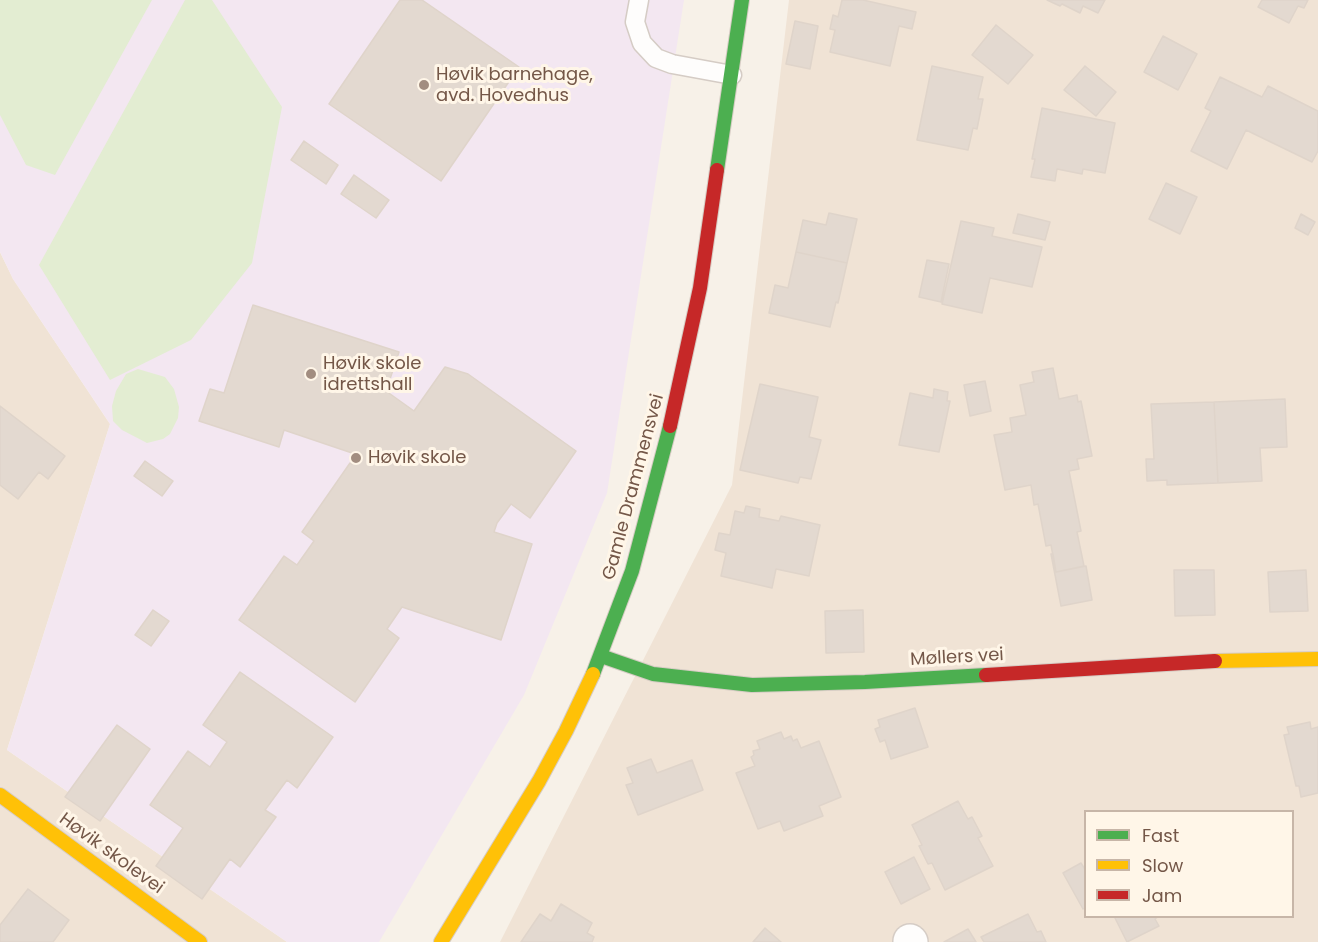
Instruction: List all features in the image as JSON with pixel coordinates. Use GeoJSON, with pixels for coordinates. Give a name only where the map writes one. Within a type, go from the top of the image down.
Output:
{"type":"FeatureCollection","features":[{"type":"Feature","properties":{"kind":"main road","name":"Gamle Drammensvei"},"geometry":{"type":"LineString","coordinates":[[441,942],[539,781],[566,731],[601,656],[632,571],[679,390],[700,288],[741,0]]}},
{"type":"Feature","properties":{"kind":"main road","name":"Møllers vei"},"geometry":{"type":"LineString","coordinates":[[601,656],[653,674],[752,685],[865,682],[1214,661],[1318,659]]}},
{"type":"Feature","properties":{"kind":"main road","name":"Høvik skolevei"},"geometry":{"type":"LineString","coordinates":[[0,795],[200,942]]}},
{"type":"Feature","properties":{"kind":"lane"},"geometry":{"type":"LineString","coordinates":[[639,0],[635,22],[642,44],[656,58],[672,64],[732,75]]}},
{"type":"Feature","properties":{"kind":"shaded area","name":"Høvik skole"},"geometry":{"type":"Polygon","coordinates":[[[0,0],[684,0],[607,493],[524,695],[379,942],[287,942],[7,750],[110,424],[13,279],[0,252],[0,0]]]}},
{"type":"Feature","properties":{"kind":"shaded area"},"geometry":{"type":"Polygon","coordinates":[[[789,0],[1318,0],[1318,942],[500,942],[732,485],[789,0]]]}},
{"type":"Feature","properties":{"kind":"shaded area"},"geometry":{"type":"Polygon","coordinates":[[[0,252],[13,279],[110,424],[7,750],[287,942],[0,942],[0,252]]]}},
{"type":"Feature","properties":{"kind":"green space"},"geometry":{"type":"Polygon","coordinates":[[[0,0],[152,0],[55,175],[26,165],[0,115],[0,0]]]}},
{"type":"Feature","properties":{"kind":"green space"},"geometry":{"type":"Polygon","coordinates":[[[185,0],[212,0],[282,107],[252,263],[191,340],[110,380],[39,265],[185,0]]]}},
{"type":"Feature","properties":{"kind":"green space"},"geometry":{"type":"Polygon","coordinates":[[[138,369],[165,377],[174,389],[179,407],[178,418],[170,434],[163,439],[147,443],[122,430],[113,421],[112,406],[116,391],[126,374],[138,369]]]}},
{"type":"Feature","properties":{"kind":"building"},"geometry":{"type":"Polygon","coordinates":[[[400,0],[422,0],[519,67],[441,181],[329,104],[400,0]]]}},
{"type":"Feature","properties":{"kind":"building"},"geometry":{"type":"Polygon","coordinates":[[[842,0],[863,0],[916,12],[912,29],[899,26],[890,66],[830,52],[835,30],[830,29],[833,15],[838,17],[842,0]]]}},
{"type":"Feature","properties":{"kind":"building"},"geometry":{"type":"Polygon","coordinates":[[[1047,0],[1105,0],[1098,13],[1083,6],[1080,13],[1047,0]]]}},
{"type":"Feature","properties":{"kind":"building"},"geometry":{"type":"Polygon","coordinates":[[[1262,0],[1308,0],[1304,8],[1298,6],[1289,23],[1258,7],[1262,0]]]}},
{"type":"Feature","properties":{"kind":"building"},"geometry":{"type":"Polygon","coordinates":[[[795,21],[818,26],[810,69],[786,64],[795,21]]]}},
{"type":"Feature","properties":{"kind":"building"},"geometry":{"type":"Polygon","coordinates":[[[996,25],[1033,55],[1008,84],[972,55],[996,25]]]}},
{"type":"Feature","properties":{"kind":"building"},"geometry":{"type":"Polygon","coordinates":[[[1163,36],[1197,54],[1178,90],[1144,72],[1163,36]]]}},
{"type":"Feature","properties":{"kind":"building"},"geometry":{"type":"Polygon","coordinates":[[[932,66],[983,77],[978,99],[983,99],[977,129],[973,128],[968,150],[917,140],[932,66]]]}},
{"type":"Feature","properties":{"kind":"building"},"geometry":{"type":"Polygon","coordinates":[[[1085,66],[1116,92],[1096,116],[1064,90],[1085,66]]]}},
{"type":"Feature","properties":{"kind":"building"},"geometry":{"type":"Polygon","coordinates":[[[1220,77],[1262,97],[1268,86],[1318,111],[1318,151],[1312,162],[1246,130],[1227,169],[1191,151],[1211,111],[1205,108],[1220,77]]]}},
{"type":"Feature","properties":{"kind":"building"},"geometry":{"type":"Polygon","coordinates":[[[1042,108],[1115,123],[1105,173],[1083,169],[1082,174],[1057,169],[1055,181],[1031,177],[1035,159],[1032,159],[1042,108]]]}},
{"type":"Feature","properties":{"kind":"building"},"geometry":{"type":"Polygon","coordinates":[[[304,141],[338,165],[326,184],[291,160],[304,141]]]}},
{"type":"Feature","properties":{"kind":"building"},"geometry":{"type":"Polygon","coordinates":[[[354,175],[389,200],[376,218],[341,194],[354,175]]]}},
{"type":"Feature","properties":{"kind":"building"},"geometry":{"type":"Polygon","coordinates":[[[1166,183],[1197,197],[1180,234],[1149,219],[1166,183]]]}},
{"type":"Feature","properties":{"kind":"building"},"geometry":{"type":"Polygon","coordinates":[[[829,213],[857,219],[847,263],[796,252],[803,220],[826,225],[829,213]]]}},
{"type":"Feature","properties":{"kind":"building"},"geometry":{"type":"Polygon","coordinates":[[[1018,214],[1050,222],[1045,240],[1013,233],[1018,214]]]}},
{"type":"Feature","properties":{"kind":"building"},"geometry":{"type":"Polygon","coordinates":[[[1301,214],[1315,222],[1308,235],[1295,228],[1301,214]]]}},
{"type":"Feature","properties":{"kind":"building"},"geometry":{"type":"Polygon","coordinates":[[[961,221],[994,228],[992,236],[1042,247],[1032,287],[990,278],[982,313],[942,304],[961,221]]]}},
{"type":"Feature","properties":{"kind":"building"},"geometry":{"type":"Polygon","coordinates":[[[796,252],[847,263],[830,327],[769,313],[775,285],[788,288],[796,252]]]}},
{"type":"Feature","properties":{"kind":"building"},"geometry":{"type":"Polygon","coordinates":[[[927,260],[949,264],[941,302],[919,297],[927,260]]]}},
{"type":"Feature","properties":{"kind":"building"},"geometry":{"type":"Polygon","coordinates":[[[253,305],[399,352],[386,391],[414,411],[445,367],[468,374],[576,451],[530,518],[511,504],[497,523],[494,532],[532,544],[501,640],[402,607],[387,629],[399,638],[355,702],[239,620],[284,556],[297,565],[314,541],[302,532],[350,463],[352,464],[355,454],[284,430],[279,447],[199,421],[210,389],[224,393],[253,305]]]}},
{"type":"Feature","properties":{"kind":"building"},"geometry":{"type":"Polygon","coordinates":[[[1053,368],[1059,399],[1077,395],[1078,402],[1081,401],[1092,456],[1077,459],[1079,469],[1069,471],[1081,531],[1077,532],[1084,566],[1056,572],[1051,545],[1046,546],[1038,504],[1034,505],[1031,485],[1005,490],[994,435],[1012,432],[1010,418],[1026,415],[1020,385],[1034,382],[1032,372],[1053,368]]]}},
{"type":"Feature","properties":{"kind":"building"},"geometry":{"type":"Polygon","coordinates":[[[985,381],[991,411],[970,416],[964,385],[985,381]]]}},
{"type":"Feature","properties":{"kind":"building"},"geometry":{"type":"Polygon","coordinates":[[[760,384],[818,397],[809,437],[821,440],[811,479],[800,477],[798,483],[740,470],[760,384]]]}},
{"type":"Feature","properties":{"kind":"building"},"geometry":{"type":"Polygon","coordinates":[[[934,389],[948,392],[947,401],[950,401],[939,452],[899,445],[910,393],[933,398],[934,389]]]}},
{"type":"Feature","properties":{"kind":"building"},"geometry":{"type":"Polygon","coordinates":[[[1285,399],[1287,447],[1260,448],[1262,481],[1218,483],[1214,402],[1285,399]]]}},
{"type":"Feature","properties":{"kind":"building"},"geometry":{"type":"Polygon","coordinates":[[[1214,402],[1218,483],[1167,485],[1167,480],[1147,481],[1146,459],[1154,459],[1151,404],[1214,402]]]}},
{"type":"Feature","properties":{"kind":"building"},"geometry":{"type":"Polygon","coordinates":[[[0,406],[65,456],[48,479],[39,472],[18,499],[0,485],[0,406]]]}},
{"type":"Feature","properties":{"kind":"building"},"geometry":{"type":"Polygon","coordinates":[[[145,461],[173,481],[162,496],[134,476],[145,461]]]}},
{"type":"Feature","properties":{"kind":"building"},"geometry":{"type":"Polygon","coordinates":[[[746,506],[760,509],[759,517],[779,521],[781,516],[820,525],[809,576],[776,569],[772,588],[721,576],[726,553],[715,550],[719,533],[730,535],[735,511],[744,513],[746,506]]]}},
{"type":"Feature","properties":{"kind":"building"},"geometry":{"type":"Polygon","coordinates":[[[1051,554],[1053,554],[1056,572],[1086,566],[1092,600],[1061,606],[1051,554]]]}},
{"type":"Feature","properties":{"kind":"building"},"geometry":{"type":"Polygon","coordinates":[[[1174,570],[1214,570],[1215,615],[1175,616],[1174,570]]]}},
{"type":"Feature","properties":{"kind":"building"},"geometry":{"type":"Polygon","coordinates":[[[1306,570],[1308,611],[1270,612],[1268,572],[1306,570]]]}},
{"type":"Feature","properties":{"kind":"building"},"geometry":{"type":"Polygon","coordinates":[[[153,610],[169,621],[151,646],[135,635],[153,610]]]}},
{"type":"Feature","properties":{"kind":"building"},"geometry":{"type":"Polygon","coordinates":[[[863,610],[864,652],[826,653],[825,611],[863,610]]]}},
{"type":"Feature","properties":{"kind":"building"},"geometry":{"type":"Polygon","coordinates":[[[240,672],[333,737],[297,788],[287,780],[265,810],[276,817],[240,867],[230,859],[202,899],[156,866],[183,828],[150,805],[188,751],[210,767],[227,742],[203,725],[240,672]]]}},
{"type":"Feature","properties":{"kind":"building"},"geometry":{"type":"Polygon","coordinates":[[[915,708],[928,747],[891,759],[885,740],[880,742],[875,729],[880,727],[878,720],[915,708]]]}},
{"type":"Feature","properties":{"kind":"building"},"geometry":{"type":"Polygon","coordinates":[[[1310,722],[1311,729],[1318,727],[1318,793],[1301,797],[1299,786],[1296,786],[1284,735],[1289,734],[1287,727],[1310,722]]]}},
{"type":"Feature","properties":{"kind":"building"},"geometry":{"type":"Polygon","coordinates":[[[117,725],[150,749],[100,821],[65,797],[117,725]]]}},
{"type":"Feature","properties":{"kind":"building"},"geometry":{"type":"Polygon","coordinates":[[[781,732],[784,739],[791,736],[793,741],[797,739],[801,748],[819,741],[841,797],[819,806],[823,816],[784,831],[780,821],[758,829],[736,773],[755,766],[751,757],[754,755],[753,751],[760,749],[757,741],[781,732]]]}},
{"type":"Feature","properties":{"kind":"building"},"geometry":{"type":"Polygon","coordinates":[[[651,759],[657,773],[692,760],[703,790],[638,815],[626,785],[633,783],[627,768],[651,759]]]}},
{"type":"Feature","properties":{"kind":"building"},"geometry":{"type":"Polygon","coordinates":[[[958,801],[968,819],[972,817],[982,836],[978,838],[993,866],[945,890],[932,863],[928,864],[912,825],[958,801]]]}},
{"type":"Feature","properties":{"kind":"building"},"geometry":{"type":"Polygon","coordinates":[[[914,857],[930,889],[901,904],[885,872],[914,857]]]}},
{"type":"Feature","properties":{"kind":"building"},"geometry":{"type":"Polygon","coordinates":[[[1081,863],[1084,868],[1083,909],[1063,873],[1081,863]]]}},
{"type":"Feature","properties":{"kind":"building"},"geometry":{"type":"Polygon","coordinates":[[[28,889],[69,920],[53,942],[0,942],[0,925],[28,889]]]}},
{"type":"Feature","properties":{"kind":"building"},"geometry":{"type":"Polygon","coordinates":[[[561,904],[592,923],[587,933],[594,937],[592,942],[521,942],[540,914],[551,921],[561,904]]]}},
{"type":"Feature","properties":{"kind":"building"},"geometry":{"type":"Polygon","coordinates":[[[1028,914],[1037,932],[1041,931],[1046,942],[984,942],[981,937],[1028,914]]]}},
{"type":"Feature","properties":{"kind":"building"},"geometry":{"type":"Polygon","coordinates":[[[1115,918],[1156,918],[1159,926],[1127,942],[1115,918]]]}},
{"type":"Feature","properties":{"kind":"building"},"geometry":{"type":"Polygon","coordinates":[[[765,928],[781,942],[753,942],[765,928]]]}},
{"type":"Feature","properties":{"kind":"building"},"geometry":{"type":"Polygon","coordinates":[[[968,929],[976,942],[944,942],[968,929]]]}},
{"type":"Feature","properties":{"kind":"traffic: fast"},"geometry":{"type":"LineString","coordinates":[[717,170],[742,0]]}},
{"type":"Feature","properties":{"kind":"traffic: fast"},"geometry":{"type":"LineString","coordinates":[[593,674],[632,571],[670,426]]}},
{"type":"Feature","properties":{"kind":"traffic: fast"},"geometry":{"type":"LineString","coordinates":[[601,656],[653,674],[752,685],[865,682],[986,675]]}},
{"type":"Feature","properties":{"kind":"traffic: slow"},"geometry":{"type":"LineString","coordinates":[[1215,661],[1318,659]]}},
{"type":"Feature","properties":{"kind":"traffic: slow"},"geometry":{"type":"LineString","coordinates":[[441,942],[539,781],[593,674]]}},
{"type":"Feature","properties":{"kind":"traffic: slow"},"geometry":{"type":"LineString","coordinates":[[0,795],[200,942]]}},
{"type":"Feature","properties":{"kind":"traffic: jam"},"geometry":{"type":"LineString","coordinates":[[670,426],[700,288],[717,170]]}},
{"type":"Feature","properties":{"kind":"traffic: jam"},"geometry":{"type":"LineString","coordinates":[[986,675],[1215,661]]}},
{"type":"Feature","properties":{"kind":"place","name":"Høvik barnehage, avd. Hovedhus"},"geometry":{"type":"Point","coordinates":[424,85]}},
{"type":"Feature","properties":{"kind":"place","name":"Høvik skole idrettshall"},"geometry":{"type":"Point","coordinates":[311,374]}},
{"type":"Feature","properties":{"kind":"place","name":"Høvik skole"},"geometry":{"type":"Point","coordinates":[356,458]}}]}
